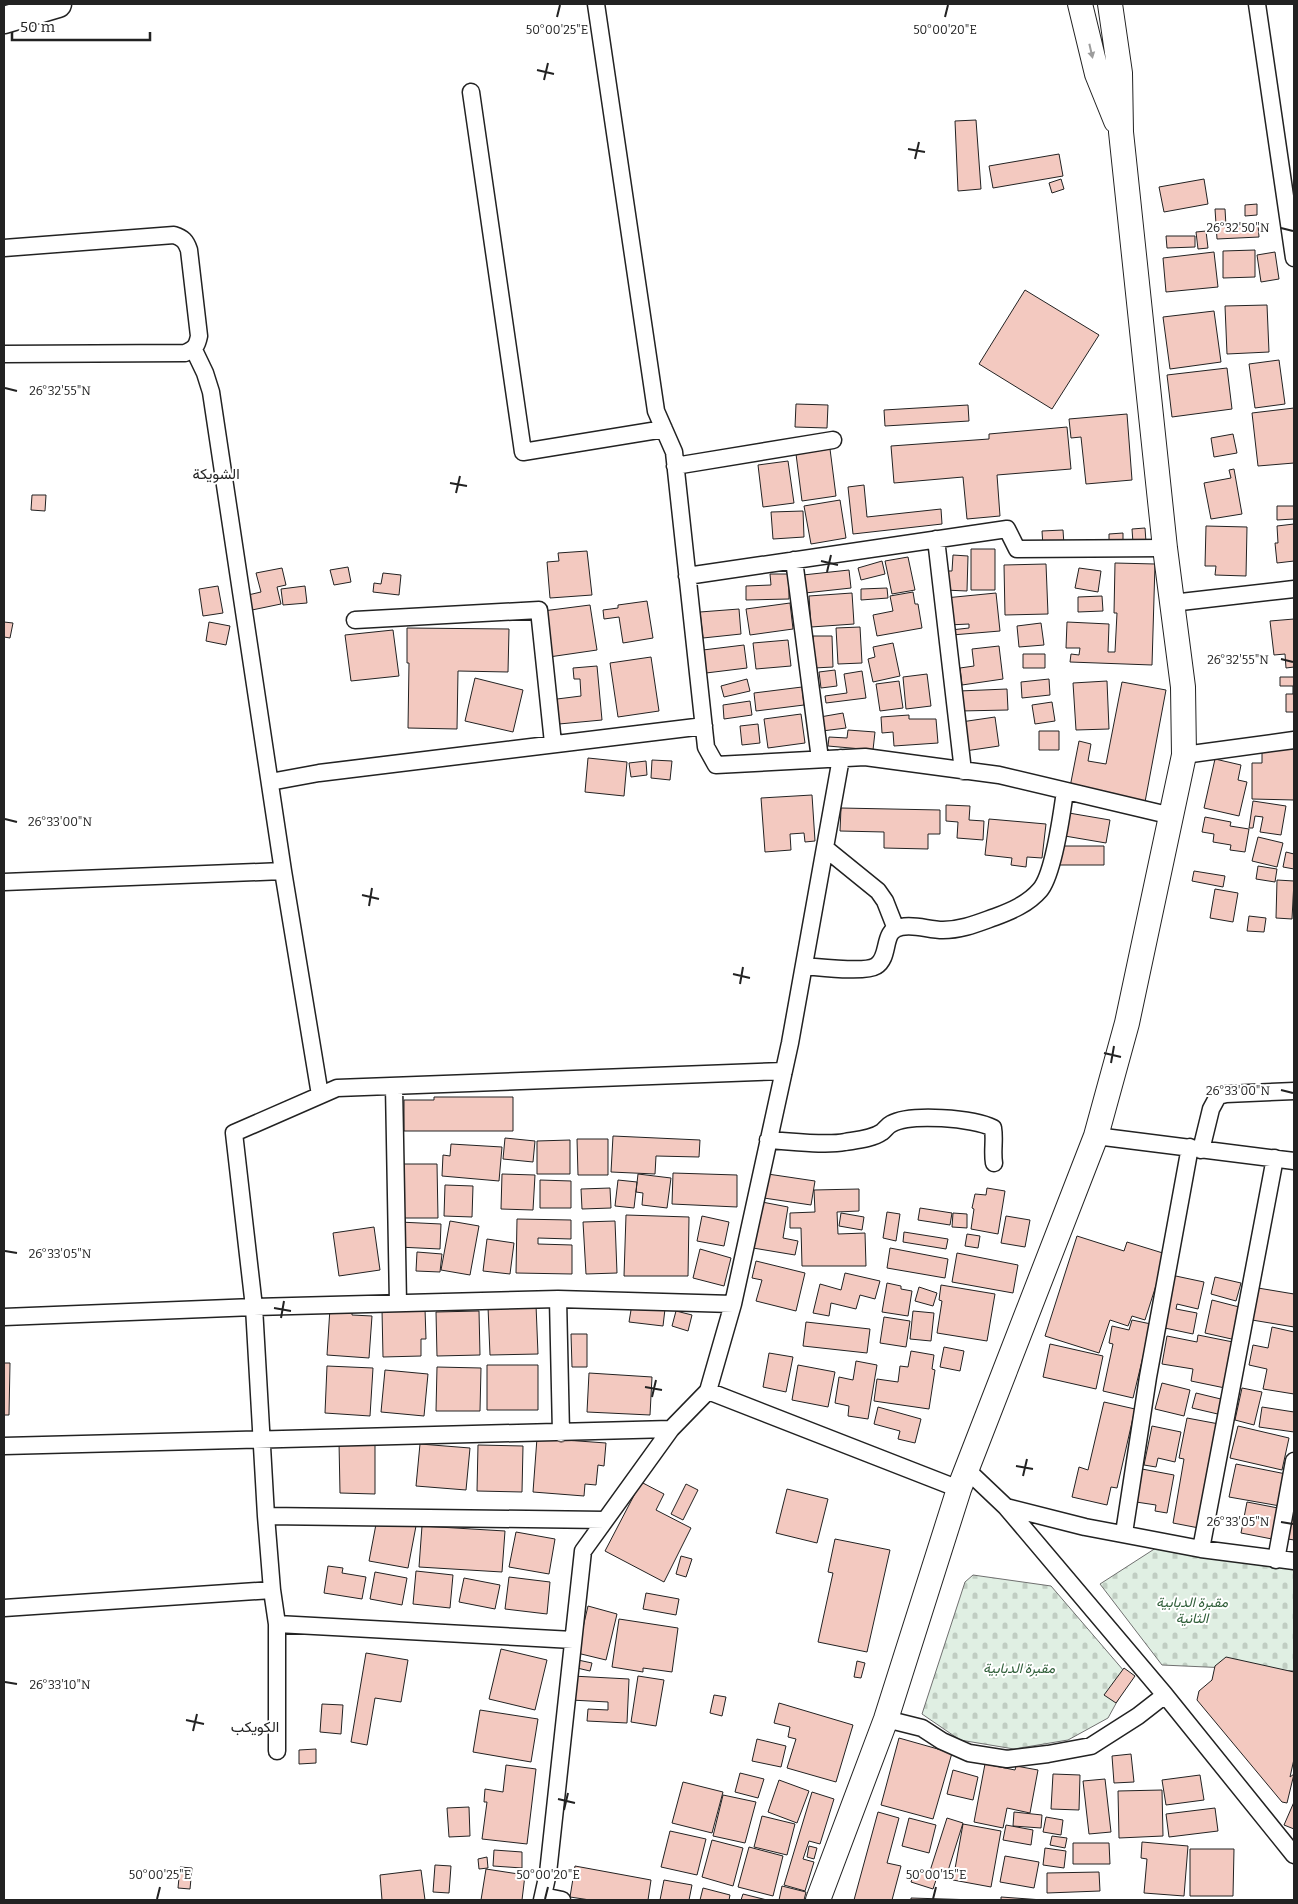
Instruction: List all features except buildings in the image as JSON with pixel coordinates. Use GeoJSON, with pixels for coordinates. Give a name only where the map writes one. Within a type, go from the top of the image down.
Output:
{"type":"FeatureCollection","features":[{"type":"Feature","properties":{"kind":"main road"},"geometry":{"type":"LineString","coordinates":[[4,20],[58,4]]}},
{"type":"Feature","properties":{"kind":"street"},"geometry":{"type":"LineString","coordinates":[[596,4],[656,411],[674,452],[706,747],[716,765],[865,757],[999,775],[1172,816]]}},
{"type":"Feature","properties":{"kind":"street"},"geometry":{"type":"LineString","coordinates":[[1080,4],[1097,74],[1121,132]]}},
{"type":"Feature","properties":{"kind":"street"},"geometry":{"type":"LineString","coordinates":[[818,1900],[886,1719],[963,1480],[1096,1136],[1127,1023],[1184,754],[1183,687],[1165,548],[1121,132],[1120,73],[1110,4]]}},
{"type":"Feature","properties":{"kind":"street"},"geometry":{"type":"LineString","coordinates":[[1256,4],[1294,258]]}},
{"type":"Feature","properties":{"kind":"street"},"geometry":{"type":"LineString","coordinates":[[471,92],[523,452],[664,429]]}},
{"type":"Feature","properties":{"kind":"street"},"geometry":{"type":"LineString","coordinates":[[4,248],[174,235],[182,237],[189,250],[199,336],[198,345],[194,350],[185,353],[4,354]]}},
{"type":"Feature","properties":{"kind":"street"},"geometry":{"type":"LineString","coordinates":[[194,350],[211,392],[283,871],[320,1095]]}},
{"type":"Feature","properties":{"kind":"street"},"geometry":{"type":"LineString","coordinates":[[675,466],[833,440]]}},
{"type":"Feature","properties":{"kind":"street"},"geometry":{"type":"LineString","coordinates":[[687,576],[1007,529],[1017,548],[1165,548]]}},
{"type":"Feature","properties":{"kind":"street"},"geometry":{"type":"LineString","coordinates":[[936,539],[963,770]]}},
{"type":"Feature","properties":{"kind":"street"},"geometry":{"type":"LineString","coordinates":[[794,560],[820,759]]}},
{"type":"Feature","properties":{"kind":"street"},"geometry":{"type":"LineString","coordinates":[[1172,603],[1294,589]]}},
{"type":"Feature","properties":{"kind":"street"},"geometry":{"type":"LineString","coordinates":[[355,620],[539,610],[553,743]]}},
{"type":"Feature","properties":{"kind":"street"},"geometry":{"type":"LineString","coordinates":[[270,782],[319,773],[704,726]]}},
{"type":"Feature","properties":{"kind":"street"},"geometry":{"type":"LineString","coordinates":[[1184,754],[1294,740]]}},
{"type":"Feature","properties":{"kind":"street"},"geometry":{"type":"LineString","coordinates":[[562,1900],[543,1898],[549,1864],[583,1551],[671,1429],[708,1391],[733,1304],[784,1071],[841,758]]}},
{"type":"Feature","properties":{"kind":"street"},"geometry":{"type":"LineString","coordinates":[[804,966],[864,970],[876,966],[881,961],[889,934],[900,927],[943,930],[971,927],[1009,912],[1028,902],[1041,889],[1051,867],[1066,791]]}},
{"type":"Feature","properties":{"kind":"street"},"geometry":{"type":"LineString","coordinates":[[825,848],[878,891],[885,901],[896,929]]}},
{"type":"Feature","properties":{"kind":"street"},"geometry":{"type":"LineString","coordinates":[[4,882],[283,871]]}},
{"type":"Feature","properties":{"kind":"street"},"geometry":{"type":"LineString","coordinates":[[277,1751],[276,1624],[266,1516],[254,1307],[234,1133],[337,1088],[784,1071]]}},
{"type":"Feature","properties":{"kind":"street"},"geometry":{"type":"LineString","coordinates":[[394,1086],[398,1303]]}},
{"type":"Feature","properties":{"kind":"street"},"geometry":{"type":"LineString","coordinates":[[1124,1533],[1148,1377],[1196,1148],[1211,1109],[1218,1096],[1226,1094],[1294,1091]]}},
{"type":"Feature","properties":{"kind":"street"},"geometry":{"type":"LineString","coordinates":[[768,1140],[842,1143],[870,1138],[882,1132],[891,1124],[903,1121],[933,1118],[964,1120],[984,1123],[993,1128],[992,1152],[994,1163]]}},
{"type":"Feature","properties":{"kind":"street"},"geometry":{"type":"LineString","coordinates":[[1096,1136],[1294,1161]]}},
{"type":"Feature","properties":{"kind":"street"},"geometry":{"type":"LineString","coordinates":[[1201,1549],[1274,1158]]}},
{"type":"Feature","properties":{"kind":"street"},"geometry":{"type":"LineString","coordinates":[[4,1317],[254,1307],[558,1299],[733,1304]]}},
{"type":"Feature","properties":{"kind":"street"},"geometry":{"type":"LineString","coordinates":[[558,1299],[561,1433]]}},
{"type":"Feature","properties":{"kind":"street"},"geometry":{"type":"LineString","coordinates":[[708,1391],[963,1480],[1006,1507],[1165,1695],[1294,1854]]}},
{"type":"Feature","properties":{"kind":"street"},"geometry":{"type":"LineString","coordinates":[[4,1446],[671,1429]]}},
{"type":"Feature","properties":{"kind":"street"},"geometry":{"type":"LineString","coordinates":[[1276,1560],[1294,1461]]}},
{"type":"Feature","properties":{"kind":"street"},"geometry":{"type":"LineString","coordinates":[[1006,1507],[1085,1527],[1201,1549],[1294,1561]]}},
{"type":"Feature","properties":{"kind":"street"},"geometry":{"type":"LineString","coordinates":[[266,1516],[605,1520]]}},
{"type":"Feature","properties":{"kind":"street"},"geometry":{"type":"LineString","coordinates":[[4,1608],[272,1590]]}},
{"type":"Feature","properties":{"kind":"street"},"geometry":{"type":"LineString","coordinates":[[276,1624],[573,1640]]}},
{"type":"Feature","properties":{"kind":"street"},"geometry":{"type":"LineString","coordinates":[[886,1719],[922,1728],[942,1741],[969,1753],[1007,1758],[1048,1754],[1091,1746],[1138,1716],[1165,1695]]}},
{"type":"Feature","properties":{"kind":"green space","name":"مقبرة الدبابية الثانية"},"geometry":{"type":"Polygon","coordinates":[[[1159,1546],[1253,1564],[1294,1569],[1294,1671],[1162,1665],[1100,1584],[1159,1546]]]}},
{"type":"Feature","properties":{"kind":"green space","name":"مقبرة الدبابية"},"geometry":{"type":"Polygon","coordinates":[[[973,1575],[1051,1586],[1130,1678],[1108,1718],[1068,1740],[1014,1749],[960,1740],[922,1714],[965,1582],[973,1575]]]}},
{"type":"Feature","properties":{"kind":"district","name":"الشويكة"},"geometry":{"type":"Point","coordinates":[216,474]}},
{"type":"Feature","properties":{"kind":"district","name":"الكويكب"},"geometry":{"type":"Point","coordinates":[255,1727]}}]}
